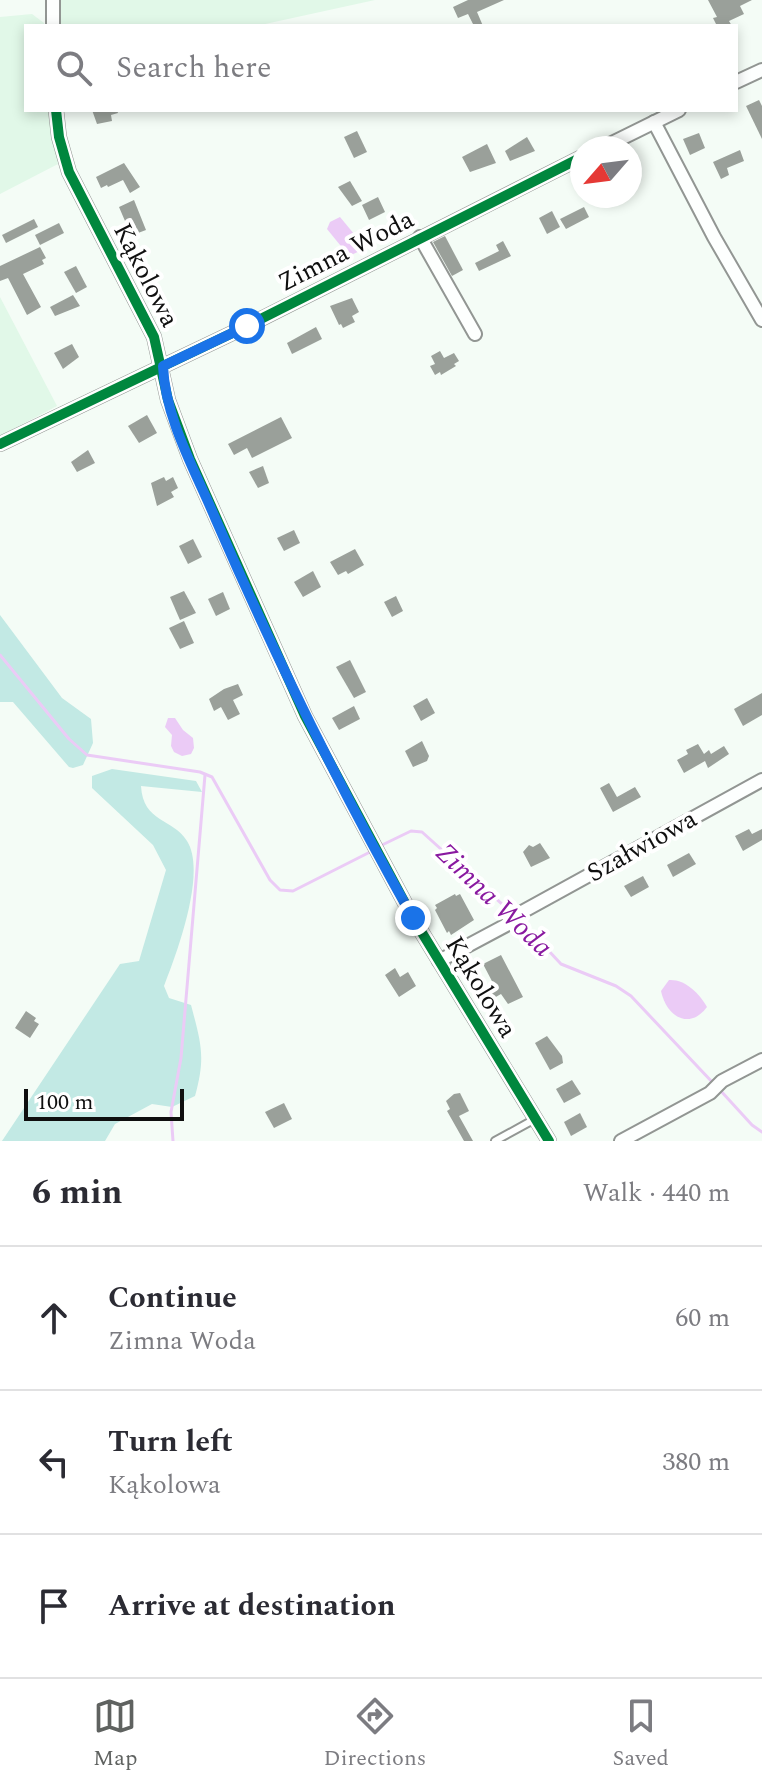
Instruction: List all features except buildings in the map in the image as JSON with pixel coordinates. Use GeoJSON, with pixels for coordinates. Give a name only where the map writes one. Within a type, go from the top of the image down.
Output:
{"type":"FeatureCollection","features":[{"type":"Feature","properties":{"kind":"street"},"geometry":{"type":"LineString","coordinates":[[53,0],[53,24]]}},
{"type":"Feature","properties":{"kind":"street"},"geometry":{"type":"LineString","coordinates":[[738,81],[762,70]]}},
{"type":"Feature","properties":{"kind":"street","name":"Kąkolowa"},"geometry":{"type":"LineString","coordinates":[[56,112],[59,137],[69,172],[154,337],[173,415],[237,568],[305,716],[374,849],[549,1141]]}},
{"type":"Feature","properties":{"kind":"street"},"geometry":{"type":"LineString","coordinates":[[626,136],[675,112]]}},
{"type":"Feature","properties":{"kind":"street"},"geometry":{"type":"LineString","coordinates":[[654,122],[762,320]]}},
{"type":"Feature","properties":{"kind":"street","name":"Zimna Woda"},"geometry":{"type":"LineString","coordinates":[[0,444],[260,319],[570,163]]}},
{"type":"Feature","properties":{"kind":"street"},"geometry":{"type":"LineString","coordinates":[[420,237],[475,334]]}},
{"type":"Feature","properties":{"kind":"street","name":"Szałwiowa"},"geometry":{"type":"LineString","coordinates":[[439,961],[762,780]]}},
{"type":"Feature","properties":{"kind":"street"},"geometry":{"type":"LineString","coordinates":[[621,1141],[710,1093],[722,1081],[762,1060]]}},
{"type":"Feature","properties":{"kind":"lane"},"geometry":{"type":"LineString","coordinates":[[495,1141],[535,1119]]}},
{"type":"Feature","properties":{"kind":"green space"},"geometry":{"type":"Polygon","coordinates":[[[57,0],[375,0],[265,24],[59,24],[57,0]]]}},
{"type":"Feature","properties":{"kind":"green space"},"geometry":{"type":"Polygon","coordinates":[[[32,14],[44,23],[24,24],[24,112],[49,112],[58,164],[0,194],[0,17],[32,14]]]}},
{"type":"Feature","properties":{"kind":"green space"},"geometry":{"type":"Polygon","coordinates":[[[0,297],[57,406],[0,436],[0,297]]]}},
{"type":"Feature","properties":{"kind":"shaded area"},"geometry":{"type":"Polygon","coordinates":[[[340,217],[364,246],[349,256],[327,229],[330,222],[340,217]]]}},
{"type":"Feature","properties":{"kind":"shaded area"},"geometry":{"type":"Polygon","coordinates":[[[0,615],[62,698],[91,719],[93,743],[83,765],[69,767],[13,702],[0,702],[0,615]]]}},
{"type":"Feature","properties":{"kind":"shaded area"},"geometry":{"type":"Polygon","coordinates":[[[168,718],[175,718],[193,738],[191,754],[182,756],[174,752],[172,735],[165,727],[168,718]]]}},
{"type":"Feature","properties":{"kind":"shaded area"},"geometry":{"type":"Polygon","coordinates":[[[112,769],[196,781],[202,792],[141,786],[147,807],[181,834],[192,855],[194,872],[188,913],[164,986],[169,998],[191,1005],[201,1050],[195,1096],[172,1107],[152,1104],[115,1124],[105,1141],[2,1141],[120,964],[139,961],[166,870],[153,845],[92,788],[92,776],[112,769]]]}},
{"type":"Feature","properties":{"kind":"shaded area"},"geometry":{"type":"Polygon","coordinates":[[[669,980],[691,988],[707,1007],[693,1018],[686,1019],[673,1013],[661,991],[669,980]]]}},
{"type":"Feature","properties":{"kind":"waterway","name":"Zimna Woda"},"geometry":{"type":"LineString","coordinates":[[0,655],[69,739],[87,755],[200,772],[212,777],[270,880],[280,890],[293,891],[374,850]]}},
{"type":"Feature","properties":{"kind":"waterway"},"geometry":{"type":"LineString","coordinates":[[173,1141],[171,1112],[181,1058],[205,775]]}},
{"type":"Feature","properties":{"kind":"waterway","name":"Zimna Woda"},"geometry":{"type":"LineString","coordinates":[[380,846],[411,831],[422,832],[513,914]]}},
{"type":"Feature","properties":{"kind":"waterway","name":"Zimna Woda"},"geometry":{"type":"LineString","coordinates":[[519,919],[561,964],[616,986],[631,996],[714,1084]]}},
{"type":"Feature","properties":{"kind":"waterway","name":"Zimna Woda"},"geometry":{"type":"LineString","coordinates":[[720,1090],[762,1132]]}},
{"type":"Feature","properties":{"kind":"cycle path"},"geometry":{"type":"LineString","coordinates":[[56,112],[59,137],[69,172],[154,337],[168,400],[190,459],[305,716],[413,918],[549,1141]]}},
{"type":"Feature","properties":{"kind":"cycle path"},"geometry":{"type":"LineString","coordinates":[[0,444],[247,326],[570,163]]}},
{"type":"Feature","properties":{"kind":"route"},"geometry":{"type":"LineString","coordinates":[[247,326],[163,366],[168,400],[237,568],[305,716],[413,918]]}}]}
